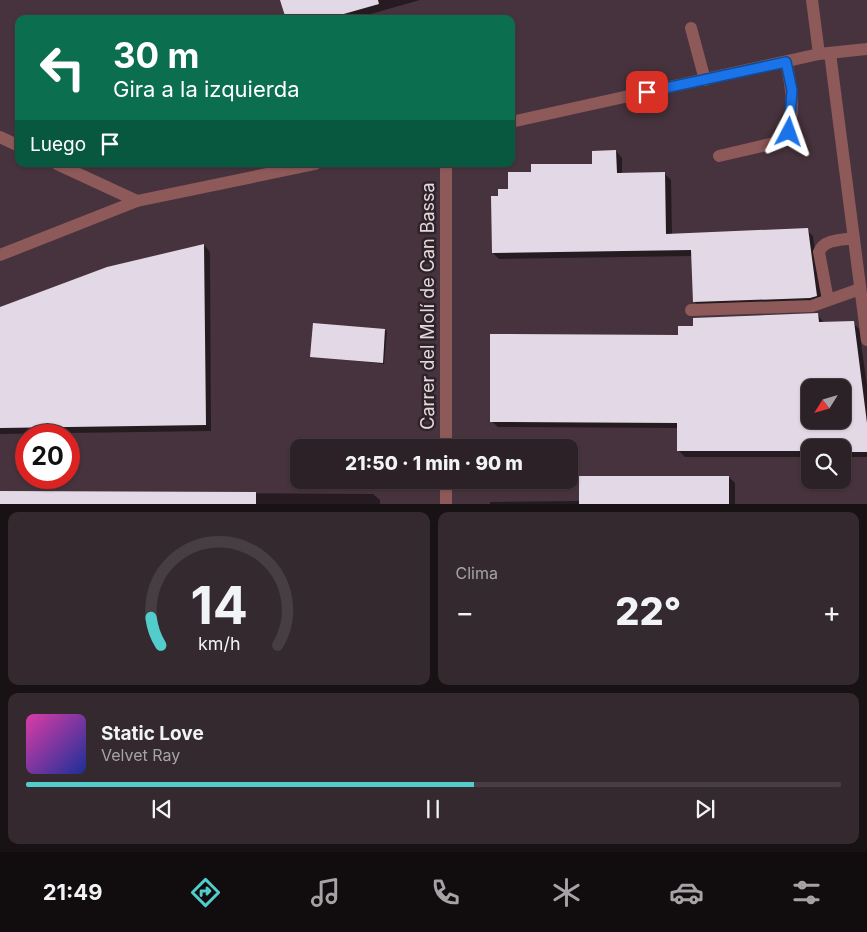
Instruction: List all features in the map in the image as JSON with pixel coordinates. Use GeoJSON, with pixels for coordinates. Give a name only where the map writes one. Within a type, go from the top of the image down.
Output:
{"type":"FeatureCollection","features":[{"type":"Feature","properties":{"kind":"street"},"geometry":{"type":"LineString","coordinates":[[812,0],[824,54],[854,238],[867,340]]}},
{"type":"Feature","properties":{"kind":"street"},"geometry":{"type":"LineString","coordinates":[[691,28],[705,80]]}},
{"type":"Feature","properties":{"kind":"street"},"geometry":{"type":"LineString","coordinates":[[515,121],[824,54],[867,49]]}},
{"type":"Feature","properties":{"kind":"street"},"geometry":{"type":"LineString","coordinates":[[719,156],[779,142],[789,132],[792,90],[786,62]]}},
{"type":"Feature","properties":{"kind":"street"},"geometry":{"type":"LineString","coordinates":[[0,138],[15,144]]}},
{"type":"Feature","properties":{"kind":"street"},"geometry":{"type":"LineString","coordinates":[[63,167],[136,201]]}},
{"type":"Feature","properties":{"kind":"street"},"geometry":{"type":"LineString","coordinates":[[0,256],[136,201],[300,167]]}},
{"type":"Feature","properties":{"kind":"street","name":"Carrer del Molí de Can Bassa"},"geometry":{"type":"LineString","coordinates":[[446,167],[446,439]]}},
{"type":"Feature","properties":{"kind":"street"},"geometry":{"type":"LineString","coordinates":[[828,300],[819,252],[821,247],[829,242],[854,238]]}},
{"type":"Feature","properties":{"kind":"street"},"geometry":{"type":"LineString","coordinates":[[691,310],[812,306],[860,289]]}},
{"type":"Feature","properties":{"kind":"street"},"geometry":{"type":"LineString","coordinates":[[446,489],[446,504]]}},
{"type":"Feature","properties":{"kind":"shaded area"},"geometry":{"type":"Polygon","coordinates":[[[0,0],[867,0],[867,504],[0,504],[0,0]]]}},
{"type":"Feature","properties":{"kind":"building"},"geometry":{"type":"Polygon","coordinates":[[[280,0],[378,0],[379,4],[340,15],[285,15],[280,0]]]}},
{"type":"Feature","properties":{"kind":"building"},"geometry":{"type":"Polygon","coordinates":[[[616,150],[617,173],[665,172],[666,234],[808,228],[817,296],[810,298],[693,302],[691,250],[492,253],[491,196],[498,196],[498,189],[508,189],[508,172],[531,172],[531,164],[592,164],[592,151],[616,150]]]}},
{"type":"Feature","properties":{"kind":"building"},"geometry":{"type":"Polygon","coordinates":[[[204,244],[206,425],[80,427],[80,424],[15,424],[15,428],[0,428],[0,307],[107,267],[204,244]]]}},
{"type":"Feature","properties":{"kind":"building"},"geometry":{"type":"Polygon","coordinates":[[[818,313],[819,322],[854,321],[867,423],[867,452],[851,452],[851,439],[801,439],[801,451],[677,451],[677,423],[490,422],[490,334],[678,335],[678,326],[693,326],[693,318],[818,313]]]}},
{"type":"Feature","properties":{"kind":"building"},"geometry":{"type":"Polygon","coordinates":[[[313,323],[385,329],[383,363],[310,357],[313,323]]]}},
{"type":"Feature","properties":{"kind":"building"},"geometry":{"type":"Polygon","coordinates":[[[579,476],[729,476],[729,504],[579,504],[579,476]]]}},
{"type":"Feature","properties":{"kind":"building"},"geometry":{"type":"Polygon","coordinates":[[[0,491],[256,492],[256,504],[0,504],[0,491]]]}},
{"type":"Feature","properties":{"kind":"route"},"geometry":{"type":"LineString","coordinates":[[647,92],[786,62],[792,90],[789,132]]}}]}
